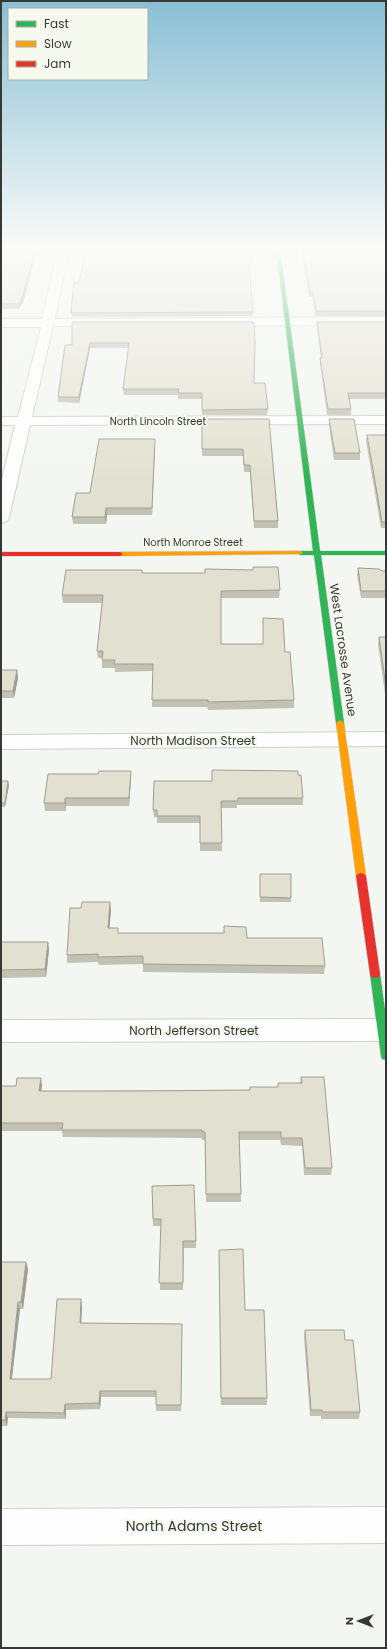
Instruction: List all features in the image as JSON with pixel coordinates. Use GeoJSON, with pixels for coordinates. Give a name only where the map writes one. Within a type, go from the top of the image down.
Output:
{"type":"FeatureCollection","features":[{"type":"Feature","properties":{"kind":"street"},"geometry":{"type":"LineString","coordinates":[[1,518],[23,421],[48,324]]}},
{"type":"Feature","properties":{"kind":"street","name":"West Lacrosse Avenue"},"geometry":{"type":"LineString","coordinates":[[287,324],[299,421],[384,1030],[386,1056]]}},
{"type":"Feature","properties":{"kind":"street","name":"North Lincoln Street"},"geometry":{"type":"LineString","coordinates":[[1,421],[386,420]]}},
{"type":"Feature","properties":{"kind":"street","name":"North Monroe Street"},"geometry":{"type":"LineString","coordinates":[[1,554],[386,553]]}},
{"type":"Feature","properties":{"kind":"street","name":"North Madison Street"},"geometry":{"type":"LineString","coordinates":[[1,742],[386,739]]}},
{"type":"Feature","properties":{"kind":"street","name":"North Jefferson Street"},"geometry":{"type":"LineString","coordinates":[[1,1032],[384,1030]]}},
{"type":"Feature","properties":{"kind":"street","name":"North Adams Street"},"geometry":{"type":"LineString","coordinates":[[1,1527],[386,1524]]}},
{"type":"Feature","properties":{"kind":"building"},"geometry":{"type":"Polygon","coordinates":[[[72,324],[254,324],[254,383],[265,383],[268,409],[202,410],[202,393],[178,393],[179,389],[123,389],[129,343],[90,343],[79,397],[58,397],[65,345],[72,345],[72,324]]]}},
{"type":"Feature","properties":{"kind":"building"},"geometry":{"type":"Polygon","coordinates":[[[317,324],[386,324],[386,393],[348,393],[351,409],[328,409],[320,358],[322,358],[317,324]]]}},
{"type":"Feature","properties":{"kind":"building"},"geometry":{"type":"Polygon","coordinates":[[[202,419],[269,419],[278,521],[254,521],[250,465],[244,465],[243,449],[202,449],[202,419]]]}},
{"type":"Feature","properties":{"kind":"building"},"geometry":{"type":"Polygon","coordinates":[[[329,419],[354,419],[360,453],[335,453],[329,419]]]}},
{"type":"Feature","properties":{"kind":"building"},"geometry":{"type":"Polygon","coordinates":[[[367,435],[386,435],[386,522],[382,522],[367,435]]]}},
{"type":"Feature","properties":{"kind":"building"},"geometry":{"type":"Polygon","coordinates":[[[99,439],[155,439],[152,508],[106,508],[105,517],[72,517],[76,493],[90,493],[99,439]]]}},
{"type":"Feature","properties":{"kind":"building"},"geometry":{"type":"Polygon","coordinates":[[[253,567],[278,567],[280,590],[221,591],[221,644],[263,644],[263,618],[283,619],[285,652],[290,652],[294,700],[208,702],[208,700],[152,700],[153,664],[114,664],[115,660],[102,660],[103,651],[97,651],[103,595],[62,595],[66,570],[142,570],[142,573],[205,573],[205,569],[253,570],[253,567]]]}},
{"type":"Feature","properties":{"kind":"building"},"geometry":{"type":"Polygon","coordinates":[[[358,568],[379,569],[386,571],[386,591],[361,591],[358,568]]]}},
{"type":"Feature","properties":{"kind":"building"},"geometry":{"type":"Polygon","coordinates":[[[379,637],[386,637],[386,687],[379,637]]]}},
{"type":"Feature","properties":{"kind":"building"},"geometry":{"type":"Polygon","coordinates":[[[1,670],[17,670],[13,691],[1,691],[1,670]]]}},
{"type":"Feature","properties":{"kind":"building"},"geometry":{"type":"Polygon","coordinates":[[[212,770],[298,771],[298,775],[301,775],[303,798],[238,798],[238,801],[221,801],[222,843],[200,843],[200,816],[157,816],[157,810],[153,810],[154,781],[212,781],[212,770]]]}},
{"type":"Feature","properties":{"kind":"building"},"geometry":{"type":"Polygon","coordinates":[[[99,771],[131,771],[129,798],[65,798],[65,803],[44,803],[48,774],[98,774],[99,771]]]}},
{"type":"Feature","properties":{"kind":"building"},"geometry":{"type":"Polygon","coordinates":[[[1,781],[8,781],[5,803],[1,803],[1,781]]]}},
{"type":"Feature","properties":{"kind":"building"},"geometry":{"type":"Polygon","coordinates":[[[260,874],[291,874],[291,898],[260,897],[260,874]]]}},
{"type":"Feature","properties":{"kind":"building"},"geometry":{"type":"Polygon","coordinates":[[[82,902],[110,902],[108,928],[118,928],[118,933],[224,933],[224,926],[246,927],[247,938],[322,938],[325,966],[143,964],[143,956],[98,957],[98,954],[67,955],[70,908],[81,908],[82,902]]]}},
{"type":"Feature","properties":{"kind":"building"},"geometry":{"type":"Polygon","coordinates":[[[1,942],[48,942],[45,969],[1,970],[1,942]]]}},
{"type":"Feature","properties":{"kind":"building"},"geometry":{"type":"Polygon","coordinates":[[[301,1077],[324,1077],[332,1168],[305,1168],[302,1138],[281,1138],[281,1132],[239,1132],[241,1194],[206,1194],[205,1132],[202,1132],[202,1130],[62,1130],[63,1123],[1,1123],[1,1086],[16,1086],[17,1078],[41,1078],[39,1091],[136,1091],[250,1090],[250,1087],[278,1087],[278,1083],[302,1083],[301,1077]]]}},
{"type":"Feature","properties":{"kind":"building"},"geometry":{"type":"Polygon","coordinates":[[[194,1185],[196,1241],[183,1241],[183,1283],[159,1283],[161,1219],[153,1219],[152,1186],[194,1185]]]}},
{"type":"Feature","properties":{"kind":"building"},"geometry":{"type":"Polygon","coordinates":[[[243,1249],[245,1310],[264,1310],[267,1398],[221,1398],[219,1250],[243,1249]]]}},
{"type":"Feature","properties":{"kind":"building"},"geometry":{"type":"Polygon","coordinates":[[[1,1262],[26,1262],[21,1302],[18,1302],[10,1379],[51,1379],[57,1299],[81,1299],[80,1323],[182,1324],[181,1405],[156,1405],[156,1391],[100,1391],[99,1403],[65,1404],[64,1413],[6,1412],[5,1420],[1,1420],[1,1262]]]}},
{"type":"Feature","properties":{"kind":"building"},"geometry":{"type":"Polygon","coordinates":[[[305,1330],[344,1330],[345,1340],[353,1340],[360,1412],[322,1412],[322,1410],[311,1410],[305,1330]]]}},
{"type":"Feature","properties":{"kind":"traffic: fast"},"geometry":{"type":"LineString","coordinates":[[287,324],[340,723]]}},
{"type":"Feature","properties":{"kind":"traffic: fast"},"geometry":{"type":"LineString","coordinates":[[300,553],[386,553]]}},
{"type":"Feature","properties":{"kind":"traffic: fast"},"geometry":{"type":"LineString","coordinates":[[375,974],[386,1056]]}},
{"type":"Feature","properties":{"kind":"traffic: slow"},"geometry":{"type":"LineString","coordinates":[[120,554],[300,553]]}},
{"type":"Feature","properties":{"kind":"traffic: slow"},"geometry":{"type":"LineString","coordinates":[[340,723],[361,876]]}},
{"type":"Feature","properties":{"kind":"traffic: jam"},"geometry":{"type":"LineString","coordinates":[[1,554],[120,554]]}},
{"type":"Feature","properties":{"kind":"traffic: jam"},"geometry":{"type":"LineString","coordinates":[[361,876],[375,974]]}}]}
